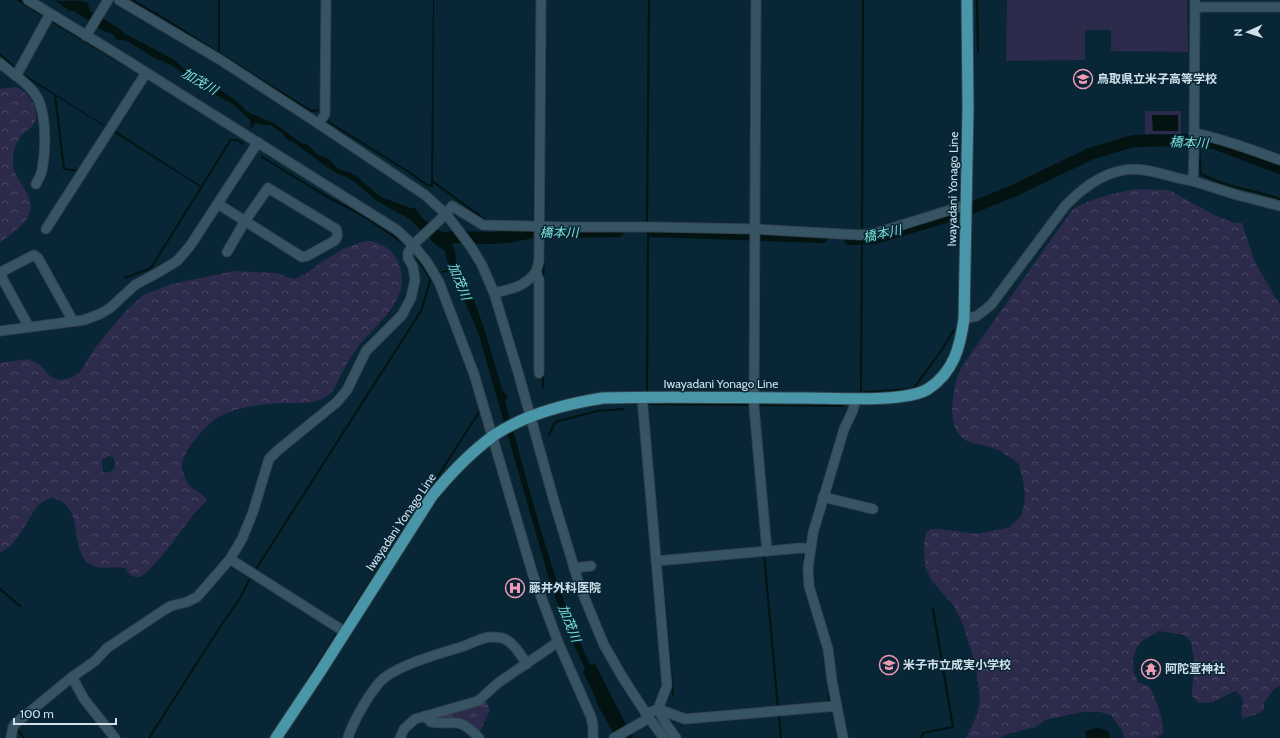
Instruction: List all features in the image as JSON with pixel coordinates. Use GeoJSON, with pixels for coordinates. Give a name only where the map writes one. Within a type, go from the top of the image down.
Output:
{"type":"FeatureCollection","features":[{"type":"Feature","properties":{"kind":"main road","name":"Iwayadani Yonago Line"},"geometry":{"type":"LineString","coordinates":[[276,738],[320,672],[432,496],[471,453],[495,435],[527,419],[572,403],[603,398],[901,397],[928,389],[941,378],[954,360],[961,341],[964,318],[968,108],[967,0]]}},
{"type":"Feature","properties":{"kind":"street"},"geometry":{"type":"LineString","coordinates":[[28,0],[50,14],[88,33],[146,73],[397,230],[413,245],[427,262],[440,282],[474,374],[495,435],[533,575],[558,642],[591,716],[593,738]]}},
{"type":"Feature","properties":{"kind":"street"},"geometry":{"type":"LineString","coordinates":[[119,0],[218,59],[425,195],[446,214],[460,231],[482,265],[494,293],[527,419],[589,611],[604,645],[646,718],[664,738]]}},
{"type":"Feature","properties":{"kind":"street"},"geometry":{"type":"LineString","coordinates":[[319,124],[325,114],[326,0]]}},
{"type":"Feature","properties":{"kind":"street"},"geometry":{"type":"LineString","coordinates":[[494,293],[515,288],[529,280],[536,272],[540,261],[541,0]]}},
{"type":"Feature","properties":{"kind":"street"},"geometry":{"type":"LineString","coordinates":[[756,0],[754,398],[767,551]]}},
{"type":"Feature","properties":{"kind":"street"},"geometry":{"type":"LineString","coordinates":[[88,33],[108,1]]}},
{"type":"Feature","properties":{"kind":"street"},"geometry":{"type":"LineString","coordinates":[[1192,181],[1194,138],[1194,4],[1280,7]]}},
{"type":"Feature","properties":{"kind":"street"},"geometry":{"type":"LineString","coordinates":[[18,73],[50,14]]}},
{"type":"Feature","properties":{"kind":"street"},"geometry":{"type":"LineString","coordinates":[[0,63],[18,73],[39,101],[43,119],[45,141],[42,170],[36,184]]}},
{"type":"Feature","properties":{"kind":"street"},"geometry":{"type":"LineString","coordinates":[[46,229],[146,73]]}},
{"type":"Feature","properties":{"kind":"street"},"geometry":{"type":"LineString","coordinates":[[1194,138],[1212,137],[1280,160]]}},
{"type":"Feature","properties":{"kind":"street"},"geometry":{"type":"LineString","coordinates":[[0,331],[84,320],[100,314],[110,308],[135,284],[160,272],[177,260],[190,246],[258,142]]}},
{"type":"Feature","properties":{"kind":"street"},"geometry":{"type":"LineString","coordinates":[[964,318],[977,316],[991,305],[1065,206],[1079,191],[1090,183],[1118,171],[1131,169],[1146,170],[1192,181],[1280,206]]}},
{"type":"Feature","properties":{"kind":"street"},"geometry":{"type":"LineString","coordinates":[[218,204],[245,221],[302,257],[307,256],[334,241],[337,237],[337,232],[336,229],[268,188],[245,221],[227,252]]}},
{"type":"Feature","properties":{"kind":"street"},"geometry":{"type":"LineString","coordinates":[[11,738],[15,724],[72,677],[85,669],[108,648],[164,610],[171,606],[188,602],[197,597],[230,559],[242,538],[253,512],[269,459],[277,450],[337,402],[347,390],[366,352],[402,316],[411,298],[414,284],[414,273],[408,258],[408,253],[413,245],[446,214],[452,206],[483,225],[539,230],[860,235],[876,233],[966,210]]}},
{"type":"Feature","properties":{"kind":"street"},"geometry":{"type":"LineString","coordinates":[[29,327],[2,278],[2,274],[3,271],[34,255],[38,258],[73,321]]}},
{"type":"Feature","properties":{"kind":"street"},"geometry":{"type":"LineString","coordinates":[[536,272],[539,280],[539,373]]}},
{"type":"Feature","properties":{"kind":"street"},"geometry":{"type":"LineString","coordinates":[[614,738],[658,709],[667,686],[642,397]]}},
{"type":"Feature","properties":{"kind":"street"},"geometry":{"type":"LineString","coordinates":[[843,738],[836,706],[828,649],[809,586],[808,568],[810,549],[823,497],[844,429],[853,410],[856,398]]}},
{"type":"Feature","properties":{"kind":"street"},"geometry":{"type":"LineString","coordinates":[[823,497],[873,509]]}},
{"type":"Feature","properties":{"kind":"street"},"geometry":{"type":"LineString","coordinates":[[656,561],[801,548],[810,549]]}},
{"type":"Feature","properties":{"kind":"street"},"geometry":{"type":"LineString","coordinates":[[230,559],[345,632]]}},
{"type":"Feature","properties":{"kind":"street"},"geometry":{"type":"LineString","coordinates":[[574,568],[591,566]]}},
{"type":"Feature","properties":{"kind":"street"},"geometry":{"type":"LineString","coordinates":[[348,738],[351,727],[377,686],[384,678],[406,667],[484,639],[494,637],[504,639],[512,644],[527,664]]}},
{"type":"Feature","properties":{"kind":"street"},"geometry":{"type":"LineString","coordinates":[[400,738],[404,729],[415,719],[478,701],[498,682],[558,642]]}},
{"type":"Feature","properties":{"kind":"street"},"geometry":{"type":"LineString","coordinates":[[72,677],[84,699],[115,738]]}},
{"type":"Feature","properties":{"kind":"street"},"geometry":{"type":"LineString","coordinates":[[658,709],[685,719],[836,706]]}},
{"type":"Feature","properties":{"kind":"street"},"geometry":{"type":"LineString","coordinates":[[658,709],[676,738]]}},
{"type":"Feature","properties":{"kind":"street"},"geometry":{"type":"LineString","coordinates":[[425,716],[431,722],[458,722],[471,729],[479,738]]}},
{"type":"Feature","properties":{"kind":"green space"},"geometry":{"type":"Polygon","coordinates":[[[1007,0],[1187,0],[1188,52],[1111,51],[1111,30],[1085,30],[1085,60],[1006,61],[1007,0]]]}},
{"type":"Feature","properties":{"kind":"green space"},"geometry":{"type":"Polygon","coordinates":[[[16,87],[21,89],[29,97],[36,113],[34,124],[18,140],[13,156],[15,172],[29,198],[31,205],[30,212],[25,221],[0,243],[0,89],[16,87]]]}},
{"type":"Feature","properties":{"kind":"green space"},"geometry":{"type":"Polygon","coordinates":[[[1145,111],[1181,111],[1181,134],[1145,134],[1145,111]]]}},
{"type":"Feature","properties":{"kind":"green space"},"geometry":{"type":"Polygon","coordinates":[[[1138,189],[1169,190],[1214,215],[1234,223],[1242,223],[1257,266],[1280,305],[1280,686],[1274,689],[1264,703],[1264,709],[1259,713],[1243,719],[1241,715],[1243,702],[1241,696],[1235,691],[1213,702],[1199,703],[1192,696],[1195,665],[1191,642],[1184,635],[1159,631],[1142,641],[1137,647],[1133,659],[1134,673],[1138,682],[1150,687],[1161,715],[1163,733],[1155,738],[1124,738],[1123,732],[1111,715],[1100,712],[1084,712],[1045,720],[1036,727],[1007,734],[999,738],[966,738],[977,715],[980,699],[976,668],[964,627],[954,606],[932,581],[925,567],[924,544],[926,532],[931,529],[939,529],[977,534],[1010,527],[1021,516],[1025,495],[1019,464],[998,450],[967,441],[961,437],[957,431],[954,424],[952,407],[958,375],[967,359],[1072,210],[1096,199],[1138,189]]]}},
{"type":"Feature","properties":{"kind":"green space"},"geometry":{"type":"Polygon","coordinates":[[[370,241],[379,244],[390,250],[396,257],[402,276],[401,288],[397,300],[390,311],[355,351],[334,389],[327,397],[311,402],[280,403],[238,409],[220,416],[203,430],[186,453],[182,468],[188,484],[207,500],[147,572],[140,577],[135,577],[129,574],[125,568],[101,568],[87,562],[82,556],[79,548],[73,516],[62,502],[54,498],[43,501],[37,507],[15,540],[0,552],[0,363],[28,359],[39,364],[50,376],[56,379],[61,380],[73,377],[80,372],[106,334],[125,312],[143,295],[172,284],[234,271],[277,273],[295,279],[309,272],[320,263],[343,249],[362,242],[370,241]],[[109,456],[102,460],[103,472],[107,473],[113,470],[115,463],[113,457],[109,456]]]}},
{"type":"Feature","properties":{"kind":"green space"},"geometry":{"type":"Polygon","coordinates":[[[485,700],[490,710],[479,733],[433,717],[485,700]]]}},
{"type":"Feature","properties":{"kind":"water","name":"加茂川"},"geometry":{"type":"Polygon","coordinates":[[[55,0],[76,0],[88,3],[91,12],[117,27],[125,34],[173,59],[195,79],[204,74],[204,83],[211,87],[217,88],[231,97],[246,111],[274,123],[301,143],[308,145],[317,154],[329,159],[337,168],[355,175],[379,196],[410,208],[415,208],[423,219],[440,231],[446,233],[454,248],[458,270],[466,279],[484,328],[502,389],[508,397],[505,401],[542,535],[564,601],[590,665],[595,664],[633,738],[616,738],[596,702],[597,701],[583,672],[585,668],[572,641],[552,589],[478,332],[447,260],[445,251],[435,244],[408,218],[377,201],[355,182],[338,174],[293,142],[286,139],[283,134],[271,125],[256,123],[250,129],[251,121],[234,105],[194,83],[175,67],[151,56],[129,42],[117,40],[114,35],[102,30],[74,11],[69,11],[55,0]]]}},
{"type":"Feature","properties":{"kind":"water"},"geometry":{"type":"Polygon","coordinates":[[[433,0],[433,187],[431,187],[433,0]]]}},
{"type":"Feature","properties":{"kind":"water"},"geometry":{"type":"Polygon","coordinates":[[[0,53],[22,73],[107,128],[16,71],[0,56],[0,53]]]}},
{"type":"Feature","properties":{"kind":"water"},"geometry":{"type":"Polygon","coordinates":[[[1152,115],[1178,115],[1178,131],[1153,131],[1152,115]]]}},
{"type":"Feature","properties":{"kind":"water"},"geometry":{"type":"Polygon","coordinates":[[[114,130],[201,186],[230,139],[237,139],[244,143],[243,145],[237,141],[231,141],[202,188],[113,132],[114,130]]]}},
{"type":"Feature","properties":{"kind":"water"},"geometry":{"type":"Polygon","coordinates":[[[1098,728],[1107,731],[1110,738],[1086,738],[1085,731],[1098,728]]]}},
{"type":"Feature","properties":{"kind":"waterway"},"geometry":{"type":"LineString","coordinates":[[18,0],[40,14]]}},
{"type":"Feature","properties":{"kind":"waterway"},"geometry":{"type":"LineString","coordinates":[[132,0],[165,19],[311,111],[321,110]]}},
{"type":"Feature","properties":{"kind":"waterway"},"geometry":{"type":"LineString","coordinates":[[219,0],[219,52]]}},
{"type":"Feature","properties":{"kind":"waterway"},"geometry":{"type":"LineString","coordinates":[[647,223],[649,0]]}},
{"type":"Feature","properties":{"kind":"waterway"},"geometry":{"type":"LineString","coordinates":[[862,232],[863,0]]}},
{"type":"Feature","properties":{"kind":"waterway"},"geometry":{"type":"LineString","coordinates":[[977,0],[978,51]]}},
{"type":"Feature","properties":{"kind":"waterway"},"geometry":{"type":"LineString","coordinates":[[51,21],[138,73]]}},
{"type":"Feature","properties":{"kind":"waterway"},"geometry":{"type":"LineString","coordinates":[[545,29],[545,73]]}},
{"type":"Feature","properties":{"kind":"waterway"},"geometry":{"type":"LineString","coordinates":[[55,95],[64,169],[80,171]]}},
{"type":"Feature","properties":{"kind":"waterway"},"geometry":{"type":"LineString","coordinates":[[327,116],[327,121],[409,172],[427,185],[432,185]]}},
{"type":"Feature","properties":{"kind":"waterway","name":"橋本川"},"geometry":{"type":"LineString","coordinates":[[850,239],[875,238],[959,213],[1013,191],[1090,154],[1133,141],[1188,140],[1214,143],[1280,168]]}},
{"type":"Feature","properties":{"kind":"waterway"},"geometry":{"type":"LineString","coordinates":[[544,143],[544,191]]}},
{"type":"Feature","properties":{"kind":"waterway"},"geometry":{"type":"LineString","coordinates":[[1199,148],[1201,174],[1220,182],[1280,199]]}},
{"type":"Feature","properties":{"kind":"waterway"},"geometry":{"type":"LineString","coordinates":[[262,157],[329,198],[362,215],[402,242]]}},
{"type":"Feature","properties":{"kind":"waterway"},"geometry":{"type":"LineString","coordinates":[[432,181],[484,219]]}},
{"type":"Feature","properties":{"kind":"waterway"},"geometry":{"type":"LineString","coordinates":[[125,278],[151,268],[202,186]]}},
{"type":"Feature","properties":{"kind":"waterway","name":"橋本川"},"geometry":{"type":"LineString","coordinates":[[441,241],[450,237],[491,238],[507,237],[532,232],[618,231]]}},
{"type":"Feature","properties":{"kind":"waterway"},"geometry":{"type":"LineString","coordinates":[[648,231],[647,392],[649,392]]}},
{"type":"Feature","properties":{"kind":"waterway","name":"橋本川"},"geometry":{"type":"LineString","coordinates":[[652,231],[822,237]]}},
{"type":"Feature","properties":{"kind":"waterway"},"geometry":{"type":"LineString","coordinates":[[861,393],[862,239]]}},
{"type":"Feature","properties":{"kind":"waterway"},"geometry":{"type":"LineString","coordinates":[[543,283],[544,240]]}},
{"type":"Feature","properties":{"kind":"waterway"},"geometry":{"type":"LineString","coordinates":[[416,257],[431,279]]}},
{"type":"Feature","properties":{"kind":"waterway","name":"加茂川"},"geometry":{"type":"LineString","coordinates":[[442,272],[453,269]]}},
{"type":"Feature","properties":{"kind":"waterway"},"geometry":{"type":"LineString","coordinates":[[254,572],[421,311],[430,281],[433,278]]}},
{"type":"Feature","properties":{"kind":"waterway"},"geometry":{"type":"LineString","coordinates":[[855,393],[913,389],[939,354],[954,330]]}},
{"type":"Feature","properties":{"kind":"waterway"},"geometry":{"type":"LineString","coordinates":[[543,374],[543,387]]}},
{"type":"Feature","properties":{"kind":"waterway"},"geometry":{"type":"LineString","coordinates":[[649,404],[750,405],[750,407]]}},
{"type":"Feature","properties":{"kind":"waterway"},"geometry":{"type":"LineString","coordinates":[[756,405],[843,406]]}},
{"type":"Feature","properties":{"kind":"waterway"},"geometry":{"type":"LineString","coordinates":[[344,623],[481,409]]}},
{"type":"Feature","properties":{"kind":"waterway"},"geometry":{"type":"LineString","coordinates":[[549,435],[555,422],[597,411],[623,409]]}},
{"type":"Feature","properties":{"kind":"waterway"},"geometry":{"type":"LineString","coordinates":[[842,424],[846,413]]}},
{"type":"Feature","properties":{"kind":"waterway"},"geometry":{"type":"LineString","coordinates":[[825,477],[838,433]]}},
{"type":"Feature","properties":{"kind":"waterway"},"geometry":{"type":"LineString","coordinates":[[815,512],[823,483]]}},
{"type":"Feature","properties":{"kind":"waterway"},"geometry":{"type":"LineString","coordinates":[[806,546],[808,537]]}},
{"type":"Feature","properties":{"kind":"waterway"},"geometry":{"type":"LineString","coordinates":[[804,552],[804,578]]}},
{"type":"Feature","properties":{"kind":"waterway"},"geometry":{"type":"LineString","coordinates":[[764,554],[778,708]]}},
{"type":"Feature","properties":{"kind":"waterway"},"geometry":{"type":"LineString","coordinates":[[661,565],[673,695]]}},
{"type":"Feature","properties":{"kind":"waterway"},"geometry":{"type":"LineString","coordinates":[[149,738],[240,598],[252,575]]}},
{"type":"Feature","properties":{"kind":"waterway"},"geometry":{"type":"LineString","coordinates":[[0,589],[20,606]]}},
{"type":"Feature","properties":{"kind":"waterway"},"geometry":{"type":"LineString","coordinates":[[921,738],[923,733],[953,727],[933,609]]}},
{"type":"Feature","properties":{"kind":"waterway"},"geometry":{"type":"LineString","coordinates":[[309,678],[338,632]]}},
{"type":"Feature","properties":{"kind":"waterway"},"geometry":{"type":"LineString","coordinates":[[823,646],[830,702]]}},
{"type":"Feature","properties":{"kind":"waterway"},"geometry":{"type":"LineString","coordinates":[[779,715],[781,738]]}},
{"type":"Feature","properties":{"kind":"waterway"},"geometry":{"type":"LineString","coordinates":[[16,728],[24,738]]}},
{"type":"Feature","properties":{"kind":"place","name":"鳥取県立米子高等学校"},"geometry":{"type":"Point","coordinates":[1083,79]}},
{"type":"Feature","properties":{"kind":"place","name":"藤井外科医院"},"geometry":{"type":"Point","coordinates":[515,588]}},
{"type":"Feature","properties":{"kind":"place","name":"米子市立成実小学校"},"geometry":{"type":"Point","coordinates":[889,665]}},
{"type":"Feature","properties":{"kind":"place","name":"阿陀萱神社"},"geometry":{"type":"Point","coordinates":[1151,669]}}]}
